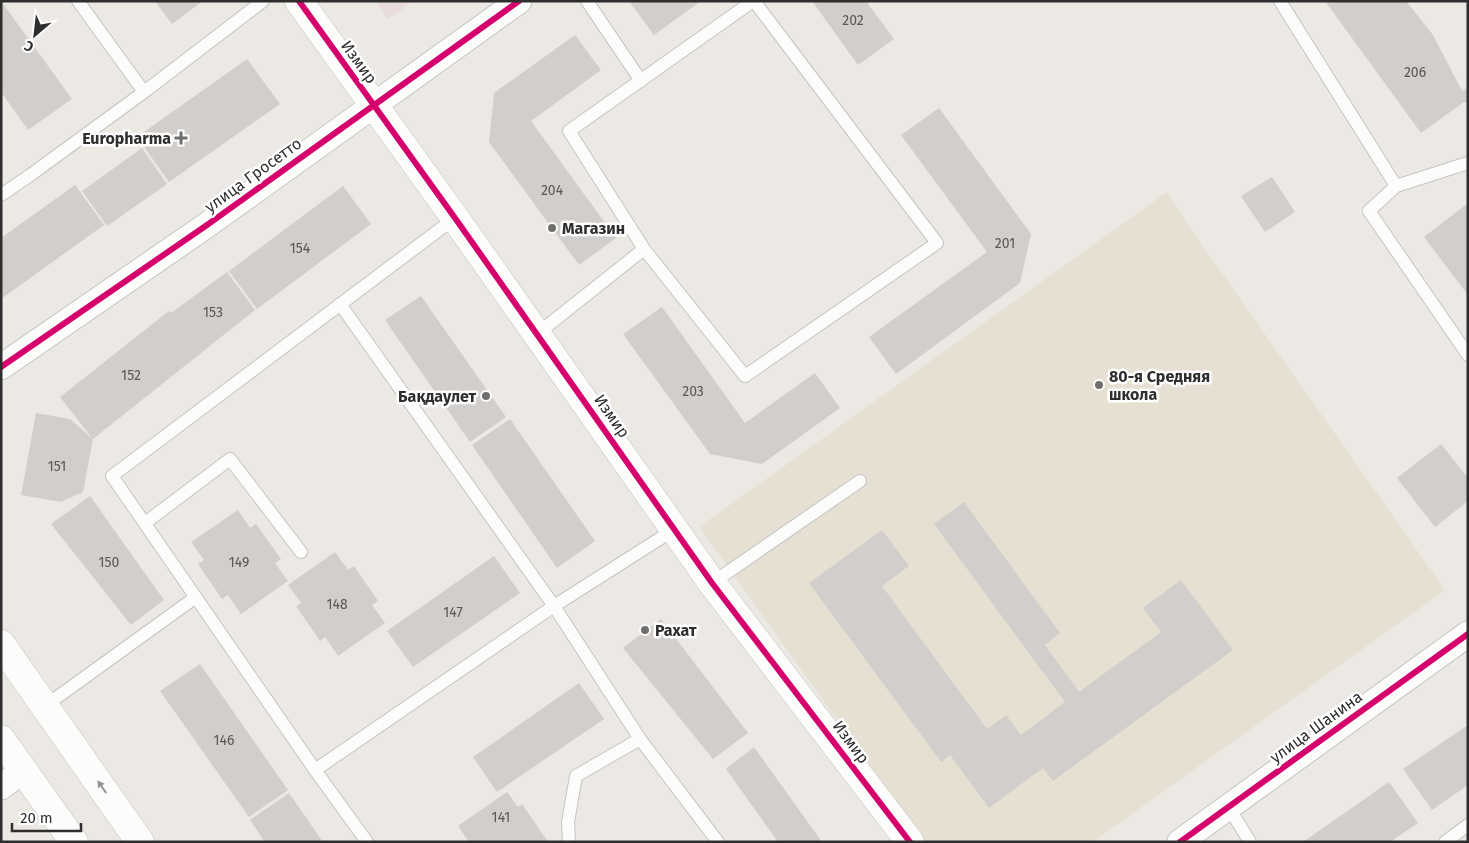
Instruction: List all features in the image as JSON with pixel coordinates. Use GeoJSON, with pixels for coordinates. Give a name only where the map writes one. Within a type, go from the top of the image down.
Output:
{"type":"FeatureCollection","features":[{"type":"Feature","properties":{"kind":"street","name":"Измир"},"geometry":{"type":"LineString","coordinates":[[299,1],[456,218],[712,583],[910,842]]}},
{"type":"Feature","properties":{"kind":"street","name":"улица Гросетто"},"geometry":{"type":"LineString","coordinates":[[1,367],[207,225],[518,1]]}},
{"type":"Feature","properties":{"kind":"street","name":"улица Шанина"},"geometry":{"type":"LineString","coordinates":[[1180,842],[1468,634]]}},
{"type":"Feature","properties":{"kind":"street"},"geometry":{"type":"LineString","coordinates":[[1,644],[140,842]]}},
{"type":"Feature","properties":{"kind":"street"},"geometry":{"type":"LineString","coordinates":[[1,739],[74,842]]}},
{"type":"Feature","properties":{"kind":"street"},"geometry":{"type":"LineString","coordinates":[[1,787],[24,770]]}},
{"type":"Feature","properties":{"kind":"lane"},"geometry":{"type":"LineString","coordinates":[[78,1],[144,92]]}},
{"type":"Feature","properties":{"kind":"lane"},"geometry":{"type":"LineString","coordinates":[[1,195],[144,92],[263,1]]}},
{"type":"Feature","properties":{"kind":"lane"},"geometry":{"type":"LineString","coordinates":[[587,1],[641,80]]}},
{"type":"Feature","properties":{"kind":"lane"},"geometry":{"type":"LineString","coordinates":[[754,1],[937,243],[745,376],[644,249],[570,131],[754,1]]}},
{"type":"Feature","properties":{"kind":"lane"},"geometry":{"type":"LineString","coordinates":[[1280,1],[1396,186]]}},
{"type":"Feature","properties":{"kind":"lane"},"geometry":{"type":"LineString","coordinates":[[1468,163],[1396,186],[1369,211],[1468,356]]}},
{"type":"Feature","properties":{"kind":"lane"},"geometry":{"type":"LineString","coordinates":[[367,842],[315,770],[112,476],[456,218]]}},
{"type":"Feature","properties":{"kind":"lane"},"geometry":{"type":"LineString","coordinates":[[537,334],[644,249]]}},
{"type":"Feature","properties":{"kind":"lane"},"geometry":{"type":"LineString","coordinates":[[340,304],[554,606],[640,739],[718,842]]}},
{"type":"Feature","properties":{"kind":"lane"},"geometry":{"type":"LineString","coordinates":[[145,523],[230,459],[301,552]]}},
{"type":"Feature","properties":{"kind":"lane"},"geometry":{"type":"LineString","coordinates":[[712,583],[860,481]]}},
{"type":"Feature","properties":{"kind":"lane"},"geometry":{"type":"LineString","coordinates":[[315,770],[554,606],[675,529]]}},
{"type":"Feature","properties":{"kind":"lane"},"geometry":{"type":"LineString","coordinates":[[45,706],[196,597]]}},
{"type":"Feature","properties":{"kind":"lane"},"geometry":{"type":"LineString","coordinates":[[568,842],[568,822],[576,776],[640,739]]}},
{"type":"Feature","properties":{"kind":"lane"},"geometry":{"type":"LineString","coordinates":[[1229,808],[1250,842]]}},
{"type":"Feature","properties":{"kind":"lane"},"geometry":{"type":"LineString","coordinates":[[1445,842],[1468,825]]}},
{"type":"Feature","properties":{"kind":"shaded area"},"geometry":{"type":"Polygon","coordinates":[[[376,1],[413,1],[388,19],[376,1]]]}},
{"type":"Feature","properties":{"kind":"shaded area","name":"80-я Средняя школа"},"geometry":{"type":"Polygon","coordinates":[[[1167,192],[1200,242],[1445,590],[1093,842],[925,842],[699,527],[1167,192]]]}},
{"type":"Feature","properties":{"kind":"building"},"geometry":{"type":"Polygon","coordinates":[[[1,1],[72,99],[28,130],[1,92],[1,1]]]}},
{"type":"Feature","properties":{"kind":"building"},"geometry":{"type":"Polygon","coordinates":[[[155,1],[203,1],[172,24],[155,1]]]}},
{"type":"Feature","properties":{"kind":"building"},"geometry":{"type":"Polygon","coordinates":[[[629,1],[701,1],[654,35],[629,1]]]}},
{"type":"Feature","properties":{"kind":"building"},"geometry":{"type":"Polygon","coordinates":[[[812,1],[866,1],[894,39],[858,65],[812,1]]]}},
{"type":"Feature","properties":{"kind":"building"},"geometry":{"type":"Polygon","coordinates":[[[1325,1],[1406,1],[1433,35],[1462,91],[1468,87],[1468,103],[1464,102],[1421,133],[1325,1]]]}},
{"type":"Feature","properties":{"kind":"building"},"geometry":{"type":"Polygon","coordinates":[[[575,35],[601,70],[531,121],[616,238],[579,265],[489,142],[494,93],[575,35]]]}},
{"type":"Feature","properties":{"kind":"building"},"geometry":{"type":"Polygon","coordinates":[[[247,59],[280,104],[169,182],[137,137],[247,59]]]}},
{"type":"Feature","properties":{"kind":"building"},"geometry":{"type":"Polygon","coordinates":[[[939,108],[1031,234],[1020,283],[896,374],[869,337],[987,252],[901,135],[939,108]]]}},
{"type":"Feature","properties":{"kind":"building"},"geometry":{"type":"Polygon","coordinates":[[[142,148],[167,184],[107,226],[82,191],[142,148]]]}},
{"type":"Feature","properties":{"kind":"building"},"geometry":{"type":"Polygon","coordinates":[[[1272,177],[1295,212],[1265,232],[1241,196],[1272,177]]]}},
{"type":"Feature","properties":{"kind":"building"},"geometry":{"type":"Polygon","coordinates":[[[75,185],[104,225],[1,299],[1,238],[75,185]]]}},
{"type":"Feature","properties":{"kind":"building"},"geometry":{"type":"Polygon","coordinates":[[[343,186],[371,224],[257,309],[229,271],[343,186]]]}},
{"type":"Feature","properties":{"kind":"building"},"geometry":{"type":"Polygon","coordinates":[[[1468,203],[1468,295],[1424,237],[1468,203]]]}},
{"type":"Feature","properties":{"kind":"building"},"geometry":{"type":"Polygon","coordinates":[[[227,272],[255,310],[93,439],[60,397],[169,311],[171,313],[227,272]]]}},
{"type":"Feature","properties":{"kind":"building"},"geometry":{"type":"Polygon","coordinates":[[[421,296],[506,417],[470,442],[385,320],[421,296]]]}},
{"type":"Feature","properties":{"kind":"building"},"geometry":{"type":"Polygon","coordinates":[[[662,307],[745,423],[815,373],[840,408],[762,464],[710,454],[623,334],[662,307]]]}},
{"type":"Feature","properties":{"kind":"building"},"geometry":{"type":"Polygon","coordinates":[[[36,413],[70,419],[93,439],[83,492],[61,502],[21,495],[36,413]]]}},
{"type":"Feature","properties":{"kind":"building"},"geometry":{"type":"Polygon","coordinates":[[[510,419],[595,541],[557,568],[472,445],[510,419]]]}},
{"type":"Feature","properties":{"kind":"building"},"geometry":{"type":"Polygon","coordinates":[[[1441,444],[1468,478],[1468,501],[1435,527],[1397,478],[1441,444]]]}},
{"type":"Feature","properties":{"kind":"building"},"geometry":{"type":"Polygon","coordinates":[[[90,496],[164,600],[131,625],[51,524],[90,496]]]}},
{"type":"Feature","properties":{"kind":"building"},"geometry":{"type":"Polygon","coordinates":[[[964,502],[1060,633],[1045,645],[1079,692],[1161,632],[1143,608],[1181,580],[1233,650],[1053,781],[1043,768],[989,808],[950,755],[941,762],[809,583],[882,530],[909,566],[882,586],[987,729],[1006,715],[1021,735],[1065,702],[934,524],[964,502]]]}},
{"type":"Feature","properties":{"kind":"building"},"geometry":{"type":"Polygon","coordinates":[[[238,510],[250,528],[256,524],[281,559],[275,563],[288,581],[241,614],[228,595],[222,599],[198,564],[204,560],[191,542],[238,510]]]}},
{"type":"Feature","properties":{"kind":"building"},"geometry":{"type":"Polygon","coordinates":[[[335,552],[348,570],[354,566],[378,601],[372,605],[385,623],[338,656],[325,637],[320,641],[296,606],[301,603],[288,585],[335,552]]]}},
{"type":"Feature","properties":{"kind":"building"},"geometry":{"type":"Polygon","coordinates":[[[494,556],[520,593],[413,667],[387,631],[494,556]]]}},
{"type":"Feature","properties":{"kind":"building"},"geometry":{"type":"Polygon","coordinates":[[[661,619],[748,733],[713,759],[623,648],[661,619]]]}},
{"type":"Feature","properties":{"kind":"building"},"geometry":{"type":"Polygon","coordinates":[[[200,664],[288,790],[249,817],[160,691],[200,664]]]}},
{"type":"Feature","properties":{"kind":"building"},"geometry":{"type":"Polygon","coordinates":[[[579,683],[604,719],[497,792],[473,757],[579,683]]]}},
{"type":"Feature","properties":{"kind":"building"},"geometry":{"type":"Polygon","coordinates":[[[1468,725],[1468,785],[1432,810],[1403,769],[1468,725]]]}},
{"type":"Feature","properties":{"kind":"building"},"geometry":{"type":"Polygon","coordinates":[[[754,747],[822,842],[778,842],[726,769],[754,747]]]}},
{"type":"Feature","properties":{"kind":"building"},"geometry":{"type":"Polygon","coordinates":[[[1389,782],[1418,823],[1390,842],[1303,842],[1389,782]]]}},
{"type":"Feature","properties":{"kind":"building"},"geometry":{"type":"Polygon","coordinates":[[[507,792],[518,807],[522,804],[548,842],[469,842],[458,826],[507,792]]]}},
{"type":"Feature","properties":{"kind":"building"},"geometry":{"type":"Polygon","coordinates":[[[289,793],[323,842],[265,842],[250,820],[289,793]]]}},
{"type":"Feature","properties":{"kind":"cycle path"},"geometry":{"type":"LineString","coordinates":[[299,1],[455,218],[712,583],[910,842]]}},
{"type":"Feature","properties":{"kind":"cycle path"},"geometry":{"type":"LineString","coordinates":[[1,367],[207,225],[519,1]]}},
{"type":"Feature","properties":{"kind":"cycle path"},"geometry":{"type":"LineString","coordinates":[[1180,842],[1468,634]]}},
{"type":"Feature","properties":{"kind":"place","name":"Europharma"},"geometry":{"type":"Point","coordinates":[181,138]}},
{"type":"Feature","properties":{"kind":"place","name":"Магазин"},"geometry":{"type":"Point","coordinates":[552,228]}},
{"type":"Feature","properties":{"kind":"place","name":"80-я Средняя школа"},"geometry":{"type":"Point","coordinates":[1099,385]}},
{"type":"Feature","properties":{"kind":"place","name":"Бақдаулет"},"geometry":{"type":"Point","coordinates":[486,396]}},
{"type":"Feature","properties":{"kind":"place","name":"Рахат"},"geometry":{"type":"Point","coordinates":[645,630]}}]}
